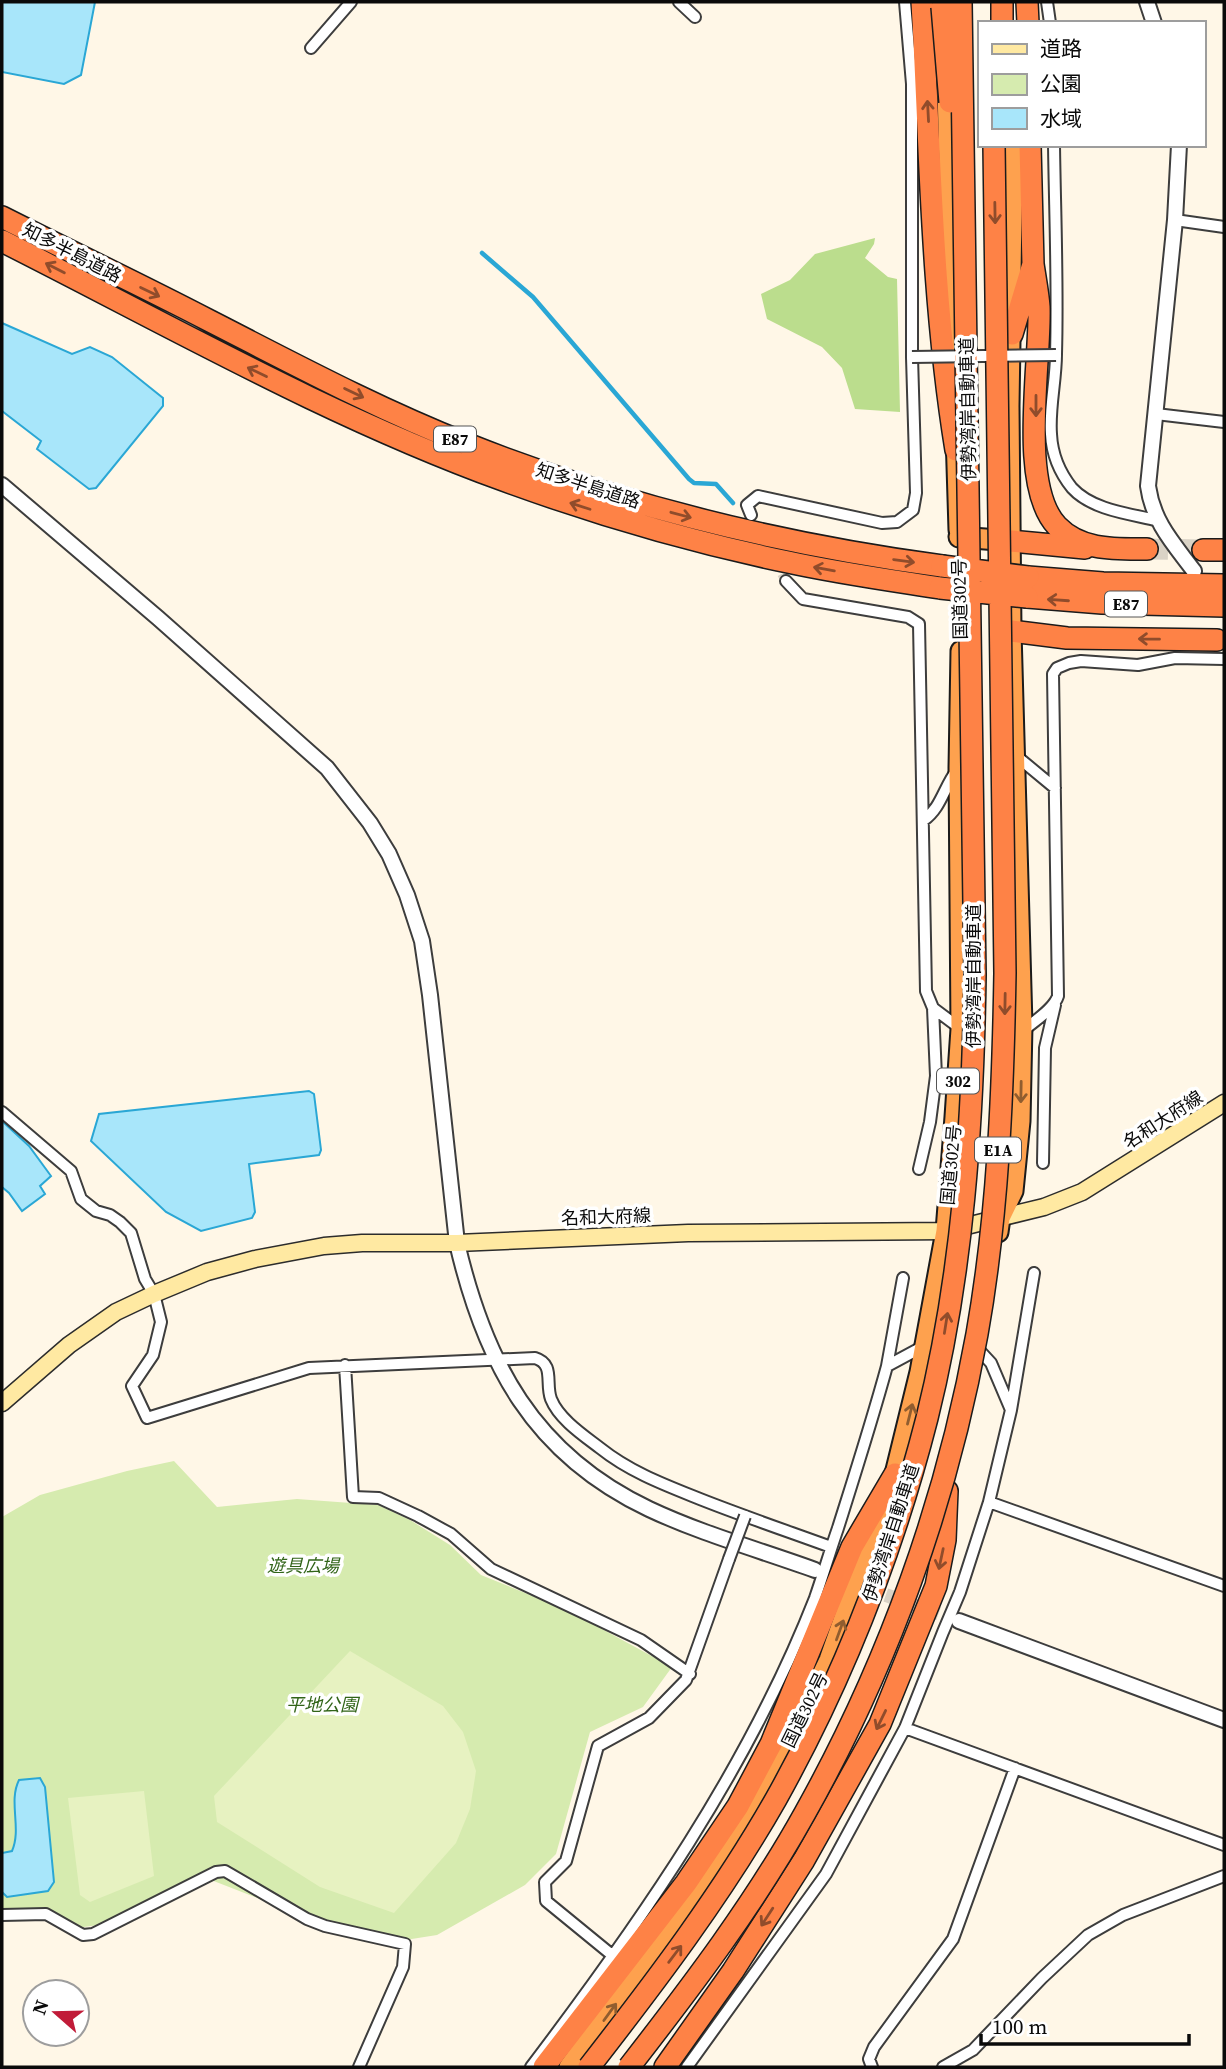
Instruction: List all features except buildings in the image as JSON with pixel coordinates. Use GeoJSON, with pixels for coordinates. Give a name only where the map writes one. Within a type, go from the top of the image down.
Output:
{"type":"FeatureCollection","features":[{"type":"Feature","properties":{"kind":"highway"},"geometry":{"type":"LineString","coordinates":[[922,2],[943,347],[956,450]]}},
{"type":"Feature","properties":{"kind":"highway"},"geometry":{"type":"LineString","coordinates":[[944,2],[967,324]]}},
{"type":"Feature","properties":{"kind":"highway","name":"国道302号"},"geometry":{"type":"LineString","coordinates":[[569,2067],[727,1846],[785,1753],[828,1660],[895,1474],[926,1345],[946,1231],[961,1029],[961,624],[944,2]]}},
{"type":"Feature","properties":{"kind":"highway","name":"伊勢湾岸自動車道"},"geometry":{"type":"LineString","coordinates":[[589,2067],[695,1927],[761,1823],[813,1728],[849,1651],[879,1575],[927,1416],[945,1328],[957,1242],[974,1060],[975,888],[961,2]]}},
{"type":"Feature","properties":{"kind":"highway"},"geometry":{"type":"LineString","coordinates":[[992,2],[992,21]]}},
{"type":"Feature","properties":{"kind":"highway"},"geometry":{"type":"LineString","coordinates":[[1002,21],[1004,2]]}},
{"type":"Feature","properties":{"kind":"highway"},"geometry":{"type":"LineString","coordinates":[[1004,2],[1008,21]]}},
{"type":"Feature","properties":{"kind":"highway"},"geometry":{"type":"LineString","coordinates":[[1027,2],[1028,21]]}},
{"type":"Feature","properties":{"kind":"highway","name":"伊勢湾岸自動車道"},"geometry":{"type":"LineString","coordinates":[[632,2067],[722,1943],[768,1874],[805,1814],[843,1741],[879,1662],[935,1508],[959,1422],[977,1332],[998,1148],[1004,1055],[995,147]]}},
{"type":"Feature","properties":{"kind":"highway"},"geometry":{"type":"LineString","coordinates":[[665,2067],[733,1971],[804,1860],[880,1724],[909,1658],[936,1586],[945,1540],[947,1491],[978,1349],[1000,1218],[1013,1191],[1020,1121],[1021,1032],[1011,631],[1009,406],[1013,147]]}},
{"type":"Feature","properties":{"kind":"highway"},"geometry":{"type":"LineString","coordinates":[[1030,147],[1033,264],[1039,306],[1035,376],[1036,472],[1041,498],[1057,526],[1074,539],[1105,550]]}},
{"type":"Feature","properties":{"kind":"highway","name":"知多半島道路"},"geometry":{"type":"LineString","coordinates":[[2,217],[390,411],[533,469],[653,507],[734,528],[864,555],[942,566],[1102,603],[1224,606]]}},
{"type":"Feature","properties":{"kind":"highway","name":"知多半島道路"},"geometry":{"type":"LineString","coordinates":[[2,241],[323,404],[503,480],[601,512],[731,549],[790,563],[940,588],[1103,583],[1224,585]]}},
{"type":"Feature","properties":{"kind":"highway"},"geometry":{"type":"LineString","coordinates":[[1012,334],[1033,264]]}},
{"type":"Feature","properties":{"kind":"highway"},"geometry":{"type":"LineString","coordinates":[[959,537],[1105,550],[1147,549]]}},
{"type":"Feature","properties":{"kind":"highway"},"geometry":{"type":"LineString","coordinates":[[961,624],[1067,638],[1221,649]]}},
{"type":"Feature","properties":{"kind":"highway"},"geometry":{"type":"LineString","coordinates":[[544,2067],[686,1883],[738,1806],[771,1744],[852,1547],[895,1474]]}},
{"type":"Feature","properties":{"kind":"highway"},"geometry":{"type":"LineString","coordinates":[[632,2067],[723,1948],[806,1820],[873,1681],[947,1491]]}},
{"type":"Feature","properties":{"kind":"main road","name":"名和大府線"},"geometry":{"type":"LineString","coordinates":[[2,1403],[94,1326],[154,1294],[207,1272],[282,1253],[362,1244],[457,1243],[688,1233],[946,1231],[1044,1207],[1083,1192],[1224,1103]]}},
{"type":"Feature","properties":{"kind":"street"},"geometry":{"type":"LineString","coordinates":[[312,48],[351,2]]}},
{"type":"Feature","properties":{"kind":"street"},"geometry":{"type":"LineString","coordinates":[[678,2],[695,17]]}},
{"type":"Feature","properties":{"kind":"street"},"geometry":{"type":"LineString","coordinates":[[751,515],[747,505],[758,496],[882,523],[897,522],[913,510],[916,480],[912,357],[912,84],[905,2]]}},
{"type":"Feature","properties":{"kind":"street"},"geometry":{"type":"LineString","coordinates":[[1047,2],[1050,21]]}},
{"type":"Feature","properties":{"kind":"street"},"geometry":{"type":"LineString","coordinates":[[1147,2],[1153,21]]}},
{"type":"Feature","properties":{"kind":"street"},"geometry":{"type":"LineString","coordinates":[[1054,147],[1056,355],[1051,433],[1053,451],[1061,472],[1074,490],[1087,499],[1120,512],[1156,520]]}},
{"type":"Feature","properties":{"kind":"street"},"geometry":{"type":"LineString","coordinates":[[1179,147],[1175,220],[1148,486],[1150,505],[1156,520],[1194,570]]}},
{"type":"Feature","properties":{"kind":"street"},"geometry":{"type":"LineString","coordinates":[[1175,220],[1224,227]]}},
{"type":"Feature","properties":{"kind":"street"},"geometry":{"type":"LineString","coordinates":[[912,357],[1056,355]]}},
{"type":"Feature","properties":{"kind":"street"},"geometry":{"type":"LineString","coordinates":[[1156,414],[1224,422]]}},
{"type":"Feature","properties":{"kind":"street"},"geometry":{"type":"LineString","coordinates":[[2,485],[158,618],[327,768],[370,823],[389,854],[407,895],[422,941],[457,1243],[476,1310],[495,1359],[513,1392],[548,1438],[581,1468],[622,1496],[659,1514],[815,1570]]}},
{"type":"Feature","properties":{"kind":"street"},"geometry":{"type":"LineString","coordinates":[[786,581],[803,599],[908,617],[919,624],[926,992],[933,1009],[936,1076],[930,1122],[919,1169]]}},
{"type":"Feature","properties":{"kind":"street"},"geometry":{"type":"LineString","coordinates":[[1043,1163],[1045,1048],[1058,996],[1052,674],[1057,668],[1069,663],[1138,665],[1221,649]]}},
{"type":"Feature","properties":{"kind":"street"},"geometry":{"type":"LineString","coordinates":[[1014,754],[1055,788]]}},
{"type":"Feature","properties":{"kind":"street"},"geometry":{"type":"LineString","coordinates":[[924,821],[935,812],[959,768]]}},
{"type":"Feature","properties":{"kind":"street"},"geometry":{"type":"LineString","coordinates":[[1021,1032],[1055,1005]]}},
{"type":"Feature","properties":{"kind":"street"},"geometry":{"type":"LineString","coordinates":[[933,1009],[961,1029]]}},
{"type":"Feature","properties":{"kind":"street"},"geometry":{"type":"LineString","coordinates":[[2,1112],[71,1171],[81,1199],[127,1228],[134,1240],[145,1279],[154,1294],[161,1322],[153,1355],[132,1386],[147,1419],[309,1368],[495,1359],[542,1360],[548,1368],[553,1402],[561,1415],[601,1450],[650,1479],[831,1547]]}},
{"type":"Feature","properties":{"kind":"street"},"geometry":{"type":"LineString","coordinates":[[687,2067],[826,1874],[905,1728],[960,1592],[989,1502],[1011,1410],[1034,1273]]}},
{"type":"Feature","properties":{"kind":"street"},"geometry":{"type":"LineString","coordinates":[[531,2067],[586,1995],[689,1842],[733,1768],[775,1686],[815,1598],[867,1438],[887,1366],[903,1278]]}},
{"type":"Feature","properties":{"kind":"street"},"geometry":{"type":"LineString","coordinates":[[887,1366],[926,1345]]}},
{"type":"Feature","properties":{"kind":"street"},"geometry":{"type":"LineString","coordinates":[[978,1349],[991,1363],[1011,1410]]}},
{"type":"Feature","properties":{"kind":"street"},"geometry":{"type":"LineString","coordinates":[[345,1365],[353,1497],[379,1498],[418,1516],[451,1534],[491,1569],[641,1640],[690,1674]]}},
{"type":"Feature","properties":{"kind":"street"},"geometry":{"type":"LineString","coordinates":[[989,1502],[1224,1586]]}},
{"type":"Feature","properties":{"kind":"street"},"geometry":{"type":"LineString","coordinates":[[612,1955],[546,1901],[545,1882],[566,1861],[597,1746],[649,1718],[690,1674],[745,1516]]}},
{"type":"Feature","properties":{"kind":"street"},"geometry":{"type":"LineString","coordinates":[[960,1621],[1224,1720]]}},
{"type":"Feature","properties":{"kind":"street"},"geometry":{"type":"LineString","coordinates":[[905,1728],[1224,1845]]}},
{"type":"Feature","properties":{"kind":"street"},"geometry":{"type":"LineString","coordinates":[[872,2067],[869,2059],[874,2047],[953,1939],[1015,1768]]}},
{"type":"Feature","properties":{"kind":"street"},"geometry":{"type":"LineString","coordinates":[[2,1915],[46,1914],[83,1936],[93,1934],[216,1872],[225,1871],[307,1919],[325,1926],[405,1944],[403,1967],[359,2067]]}},
{"type":"Feature","properties":{"kind":"street"},"geometry":{"type":"LineString","coordinates":[[943,2067],[974,2050],[1042,1978],[1088,1935],[1123,1915],[1224,1876]]}},
{"type":"Feature","properties":{"kind":"green space"},"geometry":{"type":"Polygon","coordinates":[[[875,238],[865,258],[888,277],[897,279],[900,412],[855,409],[842,368],[822,347],[767,319],[761,294],[790,280],[815,254],[875,238]]]}},
{"type":"Feature","properties":{"kind":"green space","name":"平地公園"},"geometry":{"type":"Polygon","coordinates":[[[174,1461],[217,1507],[297,1499],[378,1505],[410,1520],[450,1545],[481,1575],[567,1610],[672,1667],[643,1707],[590,1732],[556,1854],[525,1885],[437,1935],[399,1941],[336,1929],[206,1878],[112,1923],[77,1928],[36,1917],[2,1918],[2,1517],[40,1495],[174,1461]]]}},
{"type":"Feature","properties":{"kind":"green space"},"geometry":{"type":"Polygon","coordinates":[[[350,1651],[443,1706],[463,1732],[476,1771],[470,1809],[456,1843],[394,1913],[320,1887],[217,1822],[214,1796],[350,1651]]]}},
{"type":"Feature","properties":{"kind":"green space"},"geometry":{"type":"Polygon","coordinates":[[[144,1791],[154,1876],[90,1902],[80,1895],[68,1798],[144,1791]]]}},
{"type":"Feature","properties":{"kind":"water"},"geometry":{"type":"Polygon","coordinates":[[[2,2],[95,2],[81,75],[64,84],[2,72],[2,2]]]}},
{"type":"Feature","properties":{"kind":"water"},"geometry":{"type":"Polygon","coordinates":[[[2,323],[72,354],[90,347],[112,357],[163,398],[163,406],[96,488],[89,489],[37,449],[41,441],[2,411],[2,323]]]}},
{"type":"Feature","properties":{"kind":"water"},"geometry":{"type":"Polygon","coordinates":[[[309,1091],[314,1094],[321,1150],[319,1155],[249,1164],[255,1212],[252,1218],[201,1231],[166,1212],[91,1141],[99,1114],[309,1091]]]}},
{"type":"Feature","properties":{"kind":"water"},"geometry":{"type":"Polygon","coordinates":[[[2,1121],[29,1146],[51,1176],[40,1186],[45,1194],[22,1211],[2,1187],[2,1121]]]}},
{"type":"Feature","properties":{"kind":"water"},"geometry":{"type":"Polygon","coordinates":[[[40,1778],[45,1787],[54,1882],[48,1891],[7,1897],[2,1892],[2,1853],[12,1851],[15,1842],[16,1788],[19,1780],[40,1778]]]}},
{"type":"Feature","properties":{"kind":"waterway"},"geometry":{"type":"LineString","coordinates":[[482,253],[533,297],[689,479],[694,483],[716,484],[733,503]]}},
{"type":"Feature","properties":{"kind":"tunnel"},"geometry":{"type":"LineString","coordinates":[[761,534],[786,581]]}},
{"type":"Feature","properties":{"kind":"tunnel"},"geometry":{"type":"LineString","coordinates":[[1147,549],[1203,550]]}},
{"type":"Feature","properties":{"kind":"tunnel"},"geometry":{"type":"LineString","coordinates":[[866,1588],[959,1621]]}},
{"type":"Feature","properties":{"kind":"park label","name":"遊具広場"},"geometry":{"type":"Point","coordinates":[303,1566]}}]}
